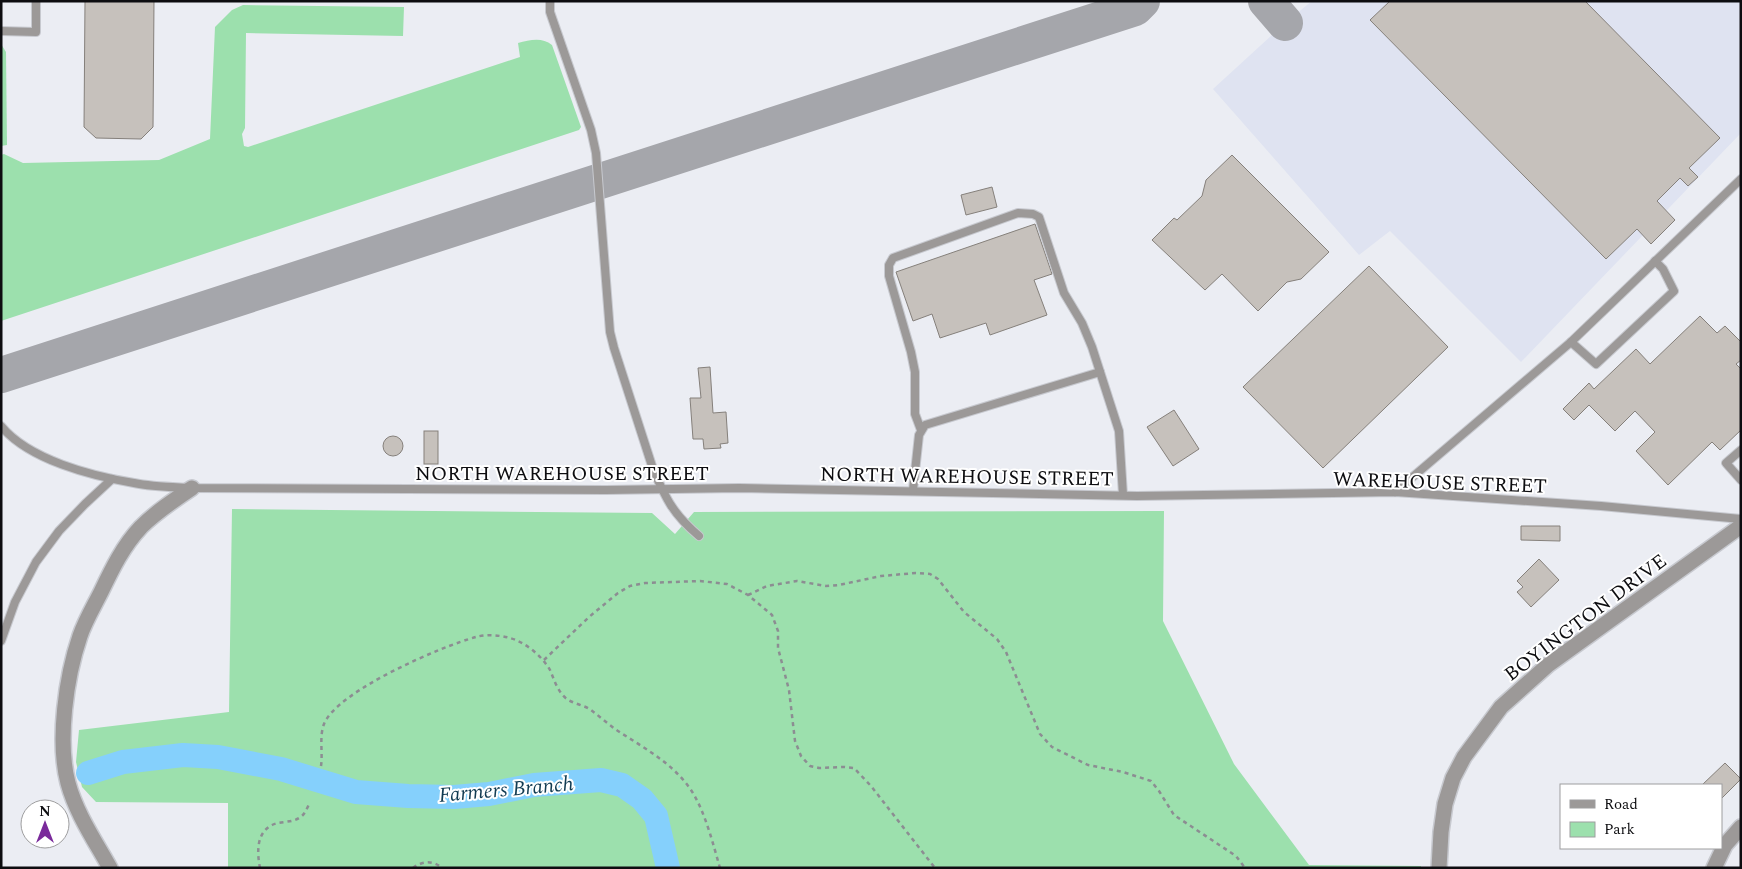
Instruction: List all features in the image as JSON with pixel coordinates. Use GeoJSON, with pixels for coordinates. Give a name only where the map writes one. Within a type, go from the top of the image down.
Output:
{"type":"FeatureCollection","features":[{"type":"Feature","properties":{"kind":"street"},"geometry":{"type":"LineString","coordinates":[[110,868],[80,812],[68,783],[63,735],[66,693],[80,636],[118,558],[140,528],[163,508],[192,488]]}},
{"type":"Feature","properties":{"kind":"street","name":"BOYINGTON DRIVE"},"geometry":{"type":"LineString","coordinates":[[1439,868],[1445,804],[1453,778],[1464,757],[1501,707],[1548,665],[1741,526]]}},
{"type":"Feature","properties":{"kind":"street"},"geometry":{"type":"LineString","coordinates":[[1714,868],[1725,845],[1741,827]]}},
{"type":"Feature","properties":{"kind":"lane"},"geometry":{"type":"LineString","coordinates":[[1,31],[36,32],[36,1]]}},
{"type":"Feature","properties":{"kind":"lane"},"geometry":{"type":"LineString","coordinates":[[550,1],[550,12],[588,120],[596,152],[608,302],[614,348],[654,469],[669,505],[684,524],[699,536]]}},
{"type":"Feature","properties":{"kind":"lane"},"geometry":{"type":"LineString","coordinates":[[1395,492],[1572,342],[1741,179]]}},
{"type":"Feature","properties":{"kind":"lane"},"geometry":{"type":"LineString","coordinates":[[1733,186],[1741,191]]}},
{"type":"Feature","properties":{"kind":"lane"},"geometry":{"type":"LineString","coordinates":[[922,430],[915,414],[915,372],[890,276],[890,265],[893,258],[1018,213],[1033,214],[1040,217],[1064,293],[1082,323],[1100,372],[1119,432],[1123,495]]}},
{"type":"Feature","properties":{"kind":"lane"},"geometry":{"type":"LineString","coordinates":[[1572,342],[1596,364],[1674,291],[1663,269],[1655,261]]}},
{"type":"Feature","properties":{"kind":"lane"},"geometry":{"type":"LineString","coordinates":[[913,490],[918,435],[925,426],[1100,372]]}},
{"type":"Feature","properties":{"kind":"lane","name":"NORTH WAREHOUSE STREET"},"geometry":{"type":"LineString","coordinates":[[1,426],[32,451],[67,466],[136,484],[192,488],[606,490],[740,488],[1137,496]]}},
{"type":"Feature","properties":{"kind":"lane"},"geometry":{"type":"LineString","coordinates":[[1741,450],[1726,463],[1741,480]]}},
{"type":"Feature","properties":{"kind":"lane"},"geometry":{"type":"LineString","coordinates":[[1,641],[15,602],[36,562],[59,531],[112,479]]}},
{"type":"Feature","properties":{"kind":"lane","name":"WAREHOUSE STREET"},"geometry":{"type":"LineString","coordinates":[[1137,496],[1395,492],[1601,506],[1741,519]]}},
{"type":"Feature","properties":{"kind":"path"},"geometry":{"type":"LineString","coordinates":[[748,595],[767,586],[797,581],[826,586],[881,576],[916,573],[930,574],[938,580],[964,612],[997,639],[1009,659],[1040,734],[1052,747],[1070,758],[1088,765],[1130,774],[1151,781],[1159,790],[1174,815],[1236,856],[1245,868]]}},
{"type":"Feature","properties":{"kind":"path"},"geometry":{"type":"LineString","coordinates":[[544,660],[589,617],[618,593],[630,586],[645,583],[700,581],[727,584],[748,595],[772,615],[778,631],[778,648],[789,690],[795,741],[800,756],[810,766],[820,768],[854,768],[871,786],[935,868]]}},
{"type":"Feature","properties":{"kind":"path"},"geometry":{"type":"LineString","coordinates":[[321,766],[324,724],[334,711],[370,683],[455,644],[477,637],[493,635],[510,638],[523,643],[544,660],[560,691],[567,699],[592,711],[614,728],[659,757],[686,784],[700,805],[720,868]]}},
{"type":"Feature","properties":{"kind":"path"},"geometry":{"type":"LineString","coordinates":[[260,868],[258,846],[262,834],[271,825],[299,818],[304,814],[310,802]]}},
{"type":"Feature","properties":{"kind":"path"},"geometry":{"type":"LineString","coordinates":[[413,868],[418,864],[427,862],[437,864],[442,868]]}},
{"type":"Feature","properties":{"kind":"shaded area"},"geometry":{"type":"Polygon","coordinates":[[[1312,1],[1741,1],[1741,133],[1521,362],[1390,231],[1359,255],[1213,89],[1312,1]]]}},
{"type":"Feature","properties":{"kind":"green space"},"geometry":{"type":"Polygon","coordinates":[[[243,5],[404,7],[403,36],[246,33],[245,128],[242,134],[244,146],[248,147],[520,57],[518,43],[536,40],[548,42],[552,45],[581,127],[579,130],[1,321],[1,155],[4,154],[23,163],[159,160],[210,139],[215,27],[232,10],[243,5]]]}},
{"type":"Feature","properties":{"kind":"green space"},"geometry":{"type":"Polygon","coordinates":[[[1,44],[6,52],[7,145],[1,146],[1,44]]]}},
{"type":"Feature","properties":{"kind":"green space"},"geometry":{"type":"Polygon","coordinates":[[[232,509],[652,513],[675,534],[694,512],[1164,511],[1163,621],[1234,764],[1309,865],[1421,866],[1421,868],[228,868],[228,803],[96,802],[82,787],[76,762],[79,730],[229,712],[232,509]]]}},
{"type":"Feature","properties":{"kind":"building"},"geometry":{"type":"Polygon","coordinates":[[[85,1],[154,1],[153,127],[141,139],[96,138],[84,127],[85,1]]]}},
{"type":"Feature","properties":{"kind":"building"},"geometry":{"type":"Polygon","coordinates":[[[1390,1],[1585,1],[1720,138],[1689,168],[1698,177],[1688,186],[1680,178],[1657,201],[1675,220],[1651,244],[1637,229],[1606,259],[1370,20],[1390,1]]]}},
{"type":"Feature","properties":{"kind":"building"},"geometry":{"type":"Polygon","coordinates":[[[1232,155],[1329,252],[1301,279],[1287,282],[1258,311],[1222,274],[1205,290],[1152,240],[1174,218],[1177,220],[1202,196],[1206,180],[1232,155]]]}},
{"type":"Feature","properties":{"kind":"building"},"geometry":{"type":"Polygon","coordinates":[[[992,187],[997,207],[966,215],[961,195],[992,187]]]}},
{"type":"Feature","properties":{"kind":"building"},"geometry":{"type":"Polygon","coordinates":[[[1035,224],[1052,274],[1034,280],[1047,315],[990,335],[986,323],[940,338],[932,314],[913,321],[896,272],[1035,224]]]}},
{"type":"Feature","properties":{"kind":"building"},"geometry":{"type":"Polygon","coordinates":[[[1369,266],[1448,347],[1323,468],[1243,387],[1369,266]]]}},
{"type":"Feature","properties":{"kind":"building"},"geometry":{"type":"Polygon","coordinates":[[[1700,316],[1717,333],[1725,326],[1741,342],[1741,360],[1736,364],[1741,369],[1741,430],[1720,450],[1712,442],[1668,485],[1636,451],[1655,432],[1635,411],[1615,431],[1589,405],[1574,420],[1563,409],[1589,383],[1594,389],[1636,349],[1650,364],[1700,316]]]}},
{"type":"Feature","properties":{"kind":"building"},"geometry":{"type":"Polygon","coordinates":[[[710,367],[713,413],[726,412],[728,443],[720,444],[721,448],[704,449],[703,439],[693,439],[690,398],[701,398],[698,368],[710,367]]]}},
{"type":"Feature","properties":{"kind":"building"},"geometry":{"type":"Polygon","coordinates":[[[1174,410],[1199,449],[1173,466],[1147,427],[1174,410]]]}},
{"type":"Feature","properties":{"kind":"building"},"geometry":{"type":"Polygon","coordinates":[[[424,431],[438,431],[438,464],[424,464],[424,431]]]}},
{"type":"Feature","properties":{"kind":"building"},"geometry":{"type":"Polygon","coordinates":[[[393,436],[400,439],[403,446],[400,453],[393,456],[386,453],[383,446],[386,439],[393,436]]]}},
{"type":"Feature","properties":{"kind":"building"},"geometry":{"type":"Polygon","coordinates":[[[1521,526],[1560,526],[1560,541],[1521,540],[1521,526]]]}},
{"type":"Feature","properties":{"kind":"building"},"geometry":{"type":"Polygon","coordinates":[[[1539,559],[1559,580],[1531,607],[1517,592],[1523,587],[1517,581],[1539,559]]]}},
{"type":"Feature","properties":{"kind":"building"},"geometry":{"type":"Polygon","coordinates":[[[1725,763],[1741,779],[1722,798],[1722,784],[1703,784],[1725,763]]]}},
{"type":"Feature","properties":{"kind":"waterway","name":"Farmers Branch"},"geometry":{"type":"LineString","coordinates":[[88,773],[123,762],[183,755],[218,757],[281,769],[356,792],[408,796],[454,797],[489,794],[534,785],[601,780],[622,785],[642,799],[656,816],[668,868]]}},
{"type":"Feature","properties":{"kind":"taxiway"},"geometry":{"type":"LineString","coordinates":[[1,375],[1135,8],[1142,1]]}},
{"type":"Feature","properties":{"kind":"taxiway"},"geometry":{"type":"LineString","coordinates":[[1266,1],[1285,23]]}}]}
